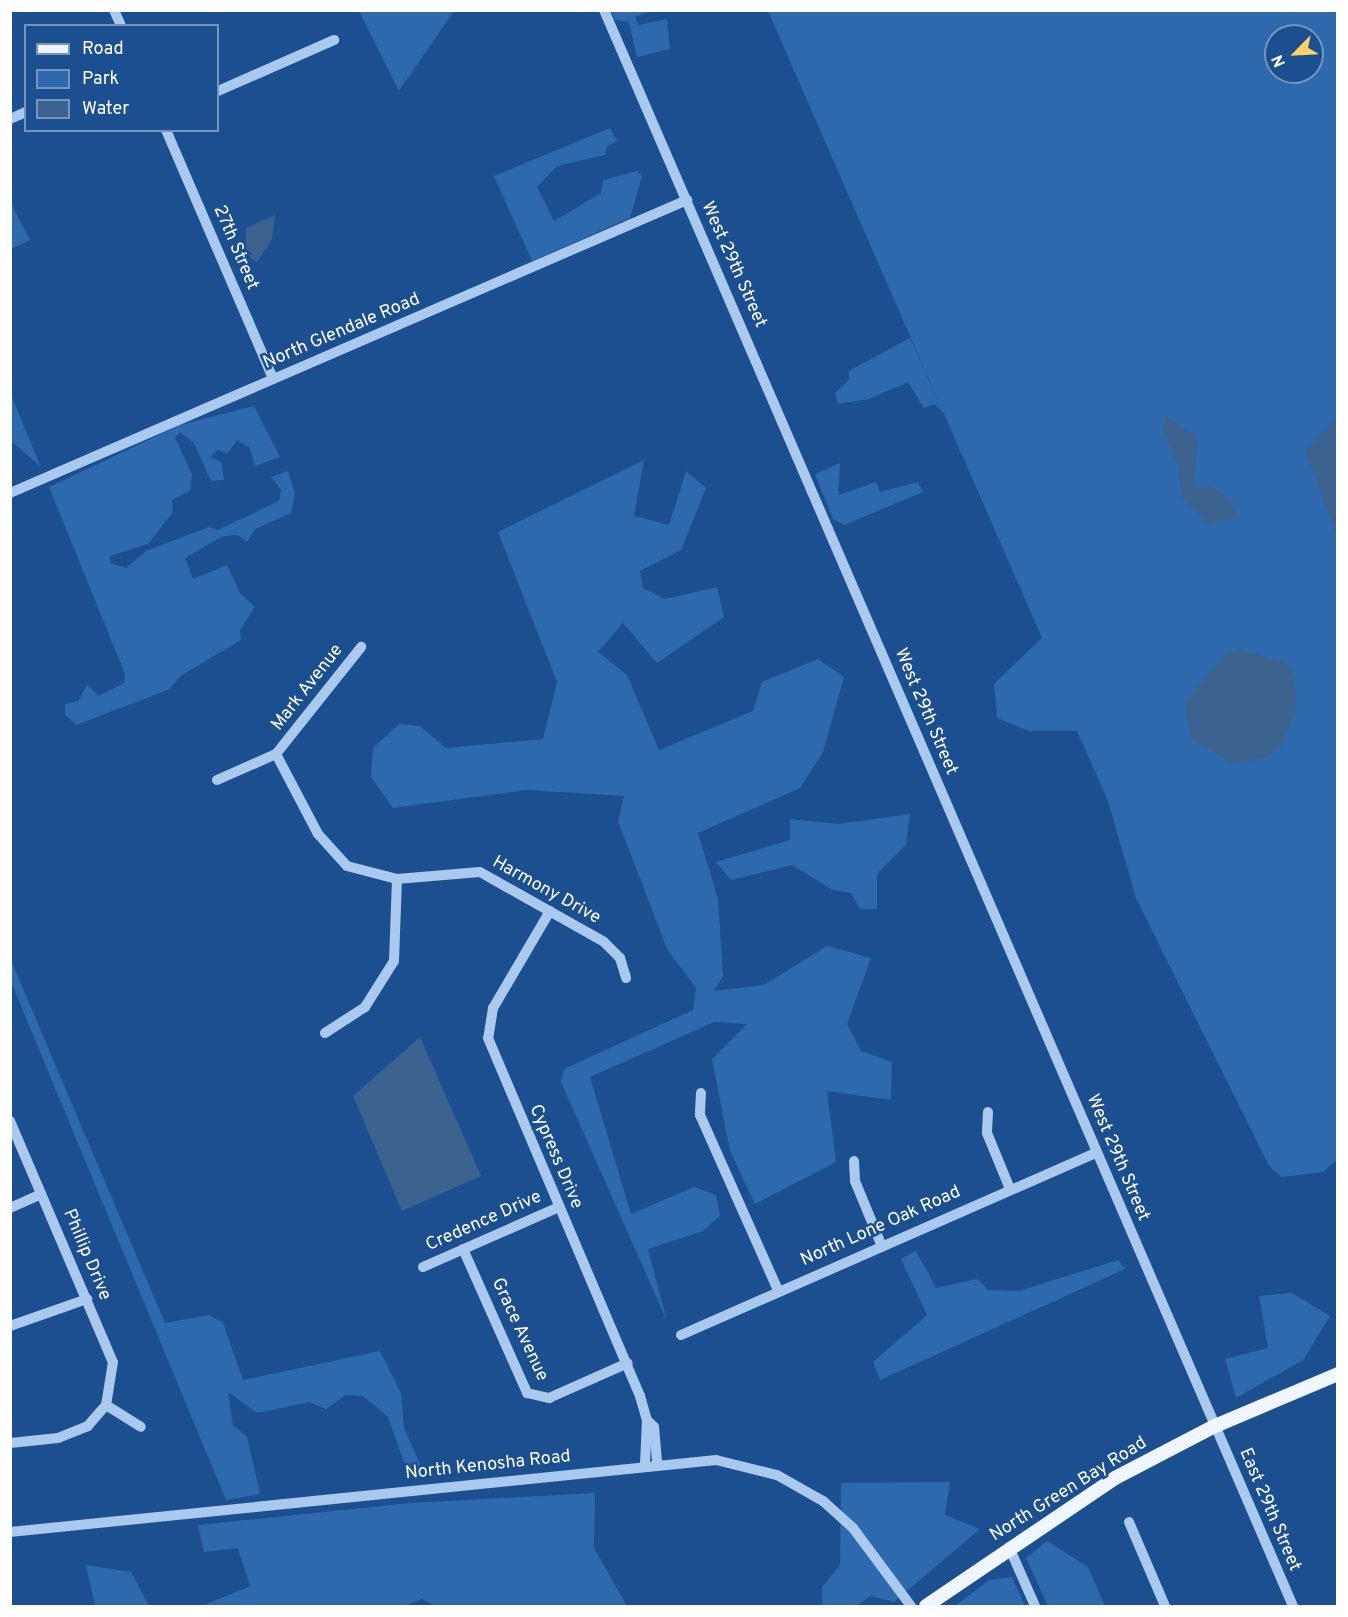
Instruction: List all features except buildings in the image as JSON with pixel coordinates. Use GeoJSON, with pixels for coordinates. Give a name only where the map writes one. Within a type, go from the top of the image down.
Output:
{"type":"FeatureCollection","features":[{"type":"Feature","properties":{"kind":"main road","name":"North Green Bay Road"},"geometry":{"type":"LineString","coordinates":[[926,1606],[1009,1547],[1115,1478],[1215,1426],[1338,1374]]}},
{"type":"Feature","properties":{"kind":"street"},"geometry":{"type":"LineString","coordinates":[[114,10],[120,24]]}},
{"type":"Feature","properties":{"kind":"street","name":"West 29th Street"},"geometry":{"type":"LineString","coordinates":[[604,10],[1215,1426]]}},
{"type":"Feature","properties":{"kind":"street"},"geometry":{"type":"LineString","coordinates":[[219,91],[334,40]]}},
{"type":"Feature","properties":{"kind":"street","name":"27th Street"},"geometry":{"type":"LineString","coordinates":[[167,132],[273,379]]}},
{"type":"Feature","properties":{"kind":"street","name":"North Glendale Road"},"geometry":{"type":"LineString","coordinates":[[10,493],[687,200]]}},
{"type":"Feature","properties":{"kind":"street","name":"Mark Avenue"},"geometry":{"type":"LineString","coordinates":[[217,780],[276,754],[361,647]]}},
{"type":"Feature","properties":{"kind":"street","name":"Harmony Drive"},"geometry":{"type":"LineString","coordinates":[[276,754],[332,853],[360,871],[397,879],[480,872],[604,942],[620,958],[626,978]]}},
{"type":"Feature","properties":{"kind":"street"},"geometry":{"type":"LineString","coordinates":[[325,1033],[366,1007],[394,961],[397,879]]}},
{"type":"Feature","properties":{"kind":"street","name":"Cypress Drive"},"geometry":{"type":"LineString","coordinates":[[550,911],[493,1008],[488,1038],[628,1364],[647,1420],[645,1464]]}},
{"type":"Feature","properties":{"kind":"street"},"geometry":{"type":"LineString","coordinates":[[701,1093],[700,1115],[778,1290]]}},
{"type":"Feature","properties":{"kind":"street"},"geometry":{"type":"LineString","coordinates":[[988,1112],[987,1133],[1010,1189]]}},
{"type":"Feature","properties":{"kind":"street","name":"Phillip Drive"},"geometry":{"type":"LineString","coordinates":[[10,1121],[113,1362],[106,1405]]}},
{"type":"Feature","properties":{"kind":"street","name":"North Lone Oak Road"},"geometry":{"type":"LineString","coordinates":[[681,1335],[881,1244],[1096,1153]]}},
{"type":"Feature","properties":{"kind":"street"},"geometry":{"type":"LineString","coordinates":[[854,1161],[855,1181],[881,1244]]}},
{"type":"Feature","properties":{"kind":"street"},"geometry":{"type":"LineString","coordinates":[[10,1208],[41,1194]]}},
{"type":"Feature","properties":{"kind":"street","name":"Credence Drive"},"geometry":{"type":"LineString","coordinates":[[423,1267],[559,1207]]}},
{"type":"Feature","properties":{"kind":"street","name":"Grace Avenue"},"geometry":{"type":"LineString","coordinates":[[463,1249],[527,1393],[549,1398],[628,1364]]}},
{"type":"Feature","properties":{"kind":"street"},"geometry":{"type":"LineString","coordinates":[[10,1326],[87,1299]]}},
{"type":"Feature","properties":{"kind":"street"},"geometry":{"type":"LineString","coordinates":[[10,1443],[73,1434],[106,1405],[141,1427]]}},
{"type":"Feature","properties":{"kind":"street","name":"Cypress Drive"},"geometry":{"type":"LineString","coordinates":[[647,1420],[654,1427],[657,1463]]}},
{"type":"Feature","properties":{"kind":"street","name":"East 29th Street"},"geometry":{"type":"LineString","coordinates":[[1215,1426],[1293,1606]]}},
{"type":"Feature","properties":{"kind":"street","name":"North Kenosha Road"},"geometry":{"type":"LineString","coordinates":[[10,1532],[645,1464],[731,1462],[803,1489],[853,1528],[911,1606]]}},
{"type":"Feature","properties":{"kind":"street"},"geometry":{"type":"LineString","coordinates":[[1129,1522],[1166,1606]]}},
{"type":"Feature","properties":{"kind":"street"},"geometry":{"type":"LineString","coordinates":[[1009,1547],[1035,1606]]}},
{"type":"Feature","properties":{"kind":"green space"},"geometry":{"type":"Polygon","coordinates":[[[359,11],[454,11],[399,91],[359,11]]]}},
{"type":"Feature","properties":{"kind":"green space"},"geometry":{"type":"Polygon","coordinates":[[[611,11],[651,11],[635,17],[638,25],[667,19],[670,49],[637,57],[629,22],[615,20],[611,11]]]}},
{"type":"Feature","properties":{"kind":"green space"},"geometry":{"type":"Polygon","coordinates":[[[768,11],[1337,11],[1338,1159],[1323,1172],[1281,1177],[1269,1166],[1136,898],[1108,801],[1077,731],[1029,731],[997,718],[994,684],[1042,638],[768,11]]]}},
{"type":"Feature","properties":{"kind":"green space"},"geometry":{"type":"Polygon","coordinates":[[[610,128],[617,141],[606,147],[605,155],[557,166],[537,187],[554,221],[601,193],[603,180],[637,171],[642,176],[630,218],[532,261],[494,176],[610,128]]]}},
{"type":"Feature","properties":{"kind":"green space"},"geometry":{"type":"Polygon","coordinates":[[[11,203],[30,240],[10,249],[11,203]]]}},
{"type":"Feature","properties":{"kind":"green space"},"geometry":{"type":"Polygon","coordinates":[[[910,338],[944,413],[934,404],[924,408],[908,382],[869,399],[838,404],[835,393],[849,380],[849,371],[910,338]]]}},
{"type":"Feature","properties":{"kind":"green space"},"geometry":{"type":"Polygon","coordinates":[[[11,395],[41,467],[11,441],[11,395]]]}},
{"type":"Feature","properties":{"kind":"green space"},"geometry":{"type":"Polygon","coordinates":[[[254,406],[280,457],[255,466],[250,448],[237,440],[228,453],[218,450],[210,457],[221,462],[224,480],[211,481],[194,443],[180,432],[175,438],[192,474],[190,491],[172,500],[173,512],[148,544],[110,556],[110,563],[126,568],[146,551],[209,527],[218,530],[279,501],[281,490],[271,477],[288,471],[295,493],[291,513],[255,529],[247,542],[238,535],[223,536],[185,558],[193,579],[227,565],[240,593],[255,607],[240,630],[241,640],[182,675],[168,690],[76,725],[65,714],[65,704],[78,701],[87,685],[99,696],[124,683],[125,674],[49,487],[180,425],[254,406]]]}},
{"type":"Feature","properties":{"kind":"green space"},"geometry":{"type":"Polygon","coordinates":[[[644,460],[634,516],[669,525],[686,471],[706,488],[681,550],[640,571],[643,588],[665,599],[717,587],[724,617],[657,663],[623,623],[598,652],[627,675],[659,750],[753,711],[762,682],[818,659],[844,677],[823,752],[800,788],[698,833],[718,899],[723,976],[714,991],[764,985],[827,946],[871,958],[847,1024],[861,1051],[892,1062],[891,1100],[827,1091],[836,1162],[755,1204],[730,1151],[712,1059],[747,1024],[714,1022],[590,1077],[631,1214],[694,1187],[716,1195],[720,1216],[703,1231],[648,1249],[667,1321],[561,1082],[564,1069],[693,1010],[696,988],[667,949],[618,821],[624,796],[527,790],[393,808],[371,777],[373,748],[399,724],[420,726],[446,748],[543,739],[557,682],[498,532],[644,460]]]}},
{"type":"Feature","properties":{"kind":"green space"},"geometry":{"type":"Polygon","coordinates":[[[840,463],[838,495],[876,482],[880,492],[918,482],[923,492],[844,525],[833,519],[815,474],[840,463]]]}},
{"type":"Feature","properties":{"kind":"green space"},"geometry":{"type":"Polygon","coordinates":[[[910,814],[906,845],[877,874],[877,909],[860,909],[851,893],[833,890],[792,865],[731,880],[716,862],[790,840],[790,819],[838,824],[910,814]]]}},
{"type":"Feature","properties":{"kind":"green space"},"geometry":{"type":"Polygon","coordinates":[[[10,958],[165,1323],[209,1315],[223,1323],[243,1380],[380,1351],[401,1393],[404,1428],[424,1473],[409,1476],[388,1417],[363,1396],[345,1395],[326,1409],[310,1402],[257,1413],[228,1392],[233,1425],[247,1437],[260,1494],[226,1500],[11,982],[10,958]]]}},
{"type":"Feature","properties":{"kind":"green space"},"geometry":{"type":"Polygon","coordinates":[[[916,1251],[936,1288],[978,1279],[988,1290],[1019,1291],[1118,1260],[1125,1269],[880,1380],[873,1362],[927,1315],[901,1259],[916,1251]]]}},
{"type":"Feature","properties":{"kind":"green space"},"geometry":{"type":"Polygon","coordinates":[[[1292,1293],[1330,1316],[1303,1360],[1236,1398],[1225,1359],[1268,1348],[1259,1296],[1292,1293]]]}},
{"type":"Feature","properties":{"kind":"green space"},"geometry":{"type":"Polygon","coordinates":[[[950,1482],[945,1515],[980,1529],[894,1602],[871,1596],[856,1606],[822,1606],[822,1587],[840,1565],[841,1483],[950,1482]]]}},
{"type":"Feature","properties":{"kind":"green space"},"geometry":{"type":"Polygon","coordinates":[[[595,1493],[594,1548],[627,1606],[435,1606],[422,1599],[404,1606],[202,1606],[250,1586],[238,1548],[204,1552],[198,1525],[410,1503],[595,1493]]]}},
{"type":"Feature","properties":{"kind":"green space"},"geometry":{"type":"Polygon","coordinates":[[[1047,1541],[1088,1567],[1105,1606],[1048,1606],[1026,1558],[1047,1541]]]}},
{"type":"Feature","properties":{"kind":"green space"},"geometry":{"type":"Polygon","coordinates":[[[86,1565],[131,1572],[149,1606],[95,1606],[86,1565]]]}},
{"type":"Feature","properties":{"kind":"green space"},"geometry":{"type":"Polygon","coordinates":[[[1012,1577],[1025,1606],[955,1606],[989,1580],[1012,1577]]]}},
{"type":"Feature","properties":{"kind":"water"},"geometry":{"type":"Polygon","coordinates":[[[275,215],[272,239],[257,262],[246,252],[246,228],[275,215]]]}},
{"type":"Feature","properties":{"kind":"water"},"geometry":{"type":"Polygon","coordinates":[[[1166,416],[1198,437],[1194,484],[1213,487],[1231,500],[1237,517],[1208,525],[1182,497],[1177,463],[1163,430],[1166,416]]]}},
{"type":"Feature","properties":{"kind":"water"},"geometry":{"type":"Polygon","coordinates":[[[1337,417],[1337,537],[1305,451],[1337,417]]]}},
{"type":"Feature","properties":{"kind":"water"},"geometry":{"type":"Polygon","coordinates":[[[1239,649],[1289,664],[1295,677],[1296,711],[1281,746],[1268,757],[1234,764],[1192,739],[1184,703],[1226,654],[1239,649]]]}},
{"type":"Feature","properties":{"kind":"water"},"geometry":{"type":"Polygon","coordinates":[[[420,1037],[481,1176],[402,1211],[353,1096],[420,1037]]]}}]}
